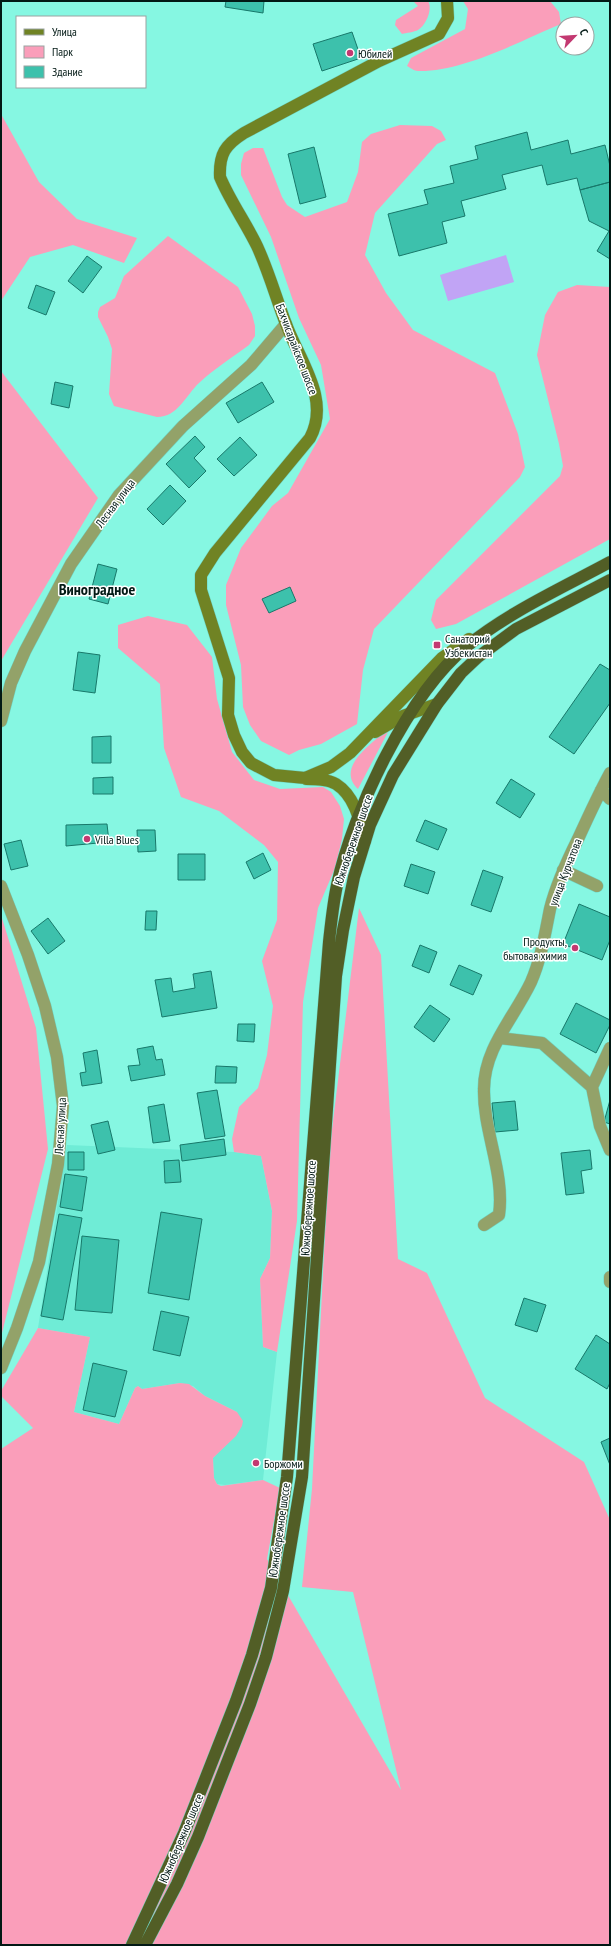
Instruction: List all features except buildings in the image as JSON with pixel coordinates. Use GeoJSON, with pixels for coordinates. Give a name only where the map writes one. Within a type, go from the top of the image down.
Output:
{"type":"FeatureCollection","features":[{"type":"Feature","properties":{"kind":"highway","name":"Южнобережное шоссе"},"geometry":{"type":"LineString","coordinates":[[132,1945],[184,1833],[236,1701],[252,1655],[271,1588],[287,1477],[329,942],[337,884],[359,816],[381,765],[412,711],[440,672],[466,647],[492,627],[610,562]]}},
{"type":"Feature","properties":{"kind":"highway","name":"Южнобережное шоссе"},"geometry":{"type":"LineString","coordinates":[[145,1945],[177,1884],[198,1837],[262,1670],[283,1591],[302,1477],[336,976],[343,930],[354,877],[365,841],[393,775],[437,704],[461,673],[478,657],[516,629],[610,580]]}},
{"type":"Feature","properties":{"kind":"highway"},"geometry":{"type":"LineString","coordinates":[[287,1477],[302,1477]]}},
{"type":"Feature","properties":{"kind":"main road","name":"Бахчисарайское шоссе"},"geometry":{"type":"LineString","coordinates":[[447,1],[448,18],[439,34],[389,56],[244,133],[232,141],[223,151],[219,164],[220,177],[257,246],[269,273],[286,324],[316,394],[318,408],[315,430],[298,454],[215,553],[201,575],[201,590],[226,664],[228,678],[228,715],[234,735],[242,752],[251,763],[274,775],[305,778],[330,767],[350,753],[377,723],[442,658],[469,639],[492,627]]}},
{"type":"Feature","properties":{"kind":"main road"},"geometry":{"type":"LineString","coordinates":[[365,737],[403,716],[437,704]]}},
{"type":"Feature","properties":{"kind":"main road"},"geometry":{"type":"LineString","coordinates":[[305,778],[322,780],[336,784],[344,791],[359,816],[365,841]]}},
{"type":"Feature","properties":{"kind":"street","name":"Лесная улица"},"geometry":{"type":"LineString","coordinates":[[1,721],[11,683],[24,651],[71,564],[119,495],[178,431],[251,365],[286,324]]}},
{"type":"Feature","properties":{"kind":"street","name":"улица Курчатова"},"geometry":{"type":"LineString","coordinates":[[484,1225],[499,1215],[501,1200],[487,1121],[484,1089],[488,1060],[531,982],[549,922],[550,910],[563,870],[610,773]]}},
{"type":"Feature","properties":{"kind":"street"},"geometry":{"type":"LineString","coordinates":[[601,790],[610,799]]}},
{"type":"Feature","properties":{"kind":"street"},"geometry":{"type":"LineString","coordinates":[[563,870],[597,886]]}},
{"type":"Feature","properties":{"kind":"street","name":"Лесная улица"},"geometry":{"type":"LineString","coordinates":[[1,886],[28,955],[45,1006],[57,1057],[63,1106],[58,1164],[39,1262],[17,1328],[1,1368]]}},
{"type":"Feature","properties":{"kind":"street"},"geometry":{"type":"LineString","coordinates":[[499,1038],[542,1043],[592,1087]]}},
{"type":"Feature","properties":{"kind":"street"},"geometry":{"type":"LineString","coordinates":[[610,1048],[592,1087],[600,1126],[610,1150]]}},
{"type":"Feature","properties":{"kind":"street"},"geometry":{"type":"LineString","coordinates":[[610,1277],[610,1282]]}},
{"type":"Feature","properties":{"kind":"shaded area"},"geometry":{"type":"Polygon","coordinates":[[[506,255],[514,282],[448,301],[440,275],[506,255]]]}},
{"type":"Feature","properties":{"kind":"shaded area"},"geometry":{"type":"Polygon","coordinates":[[[67,1145],[234,1152],[261,1156],[272,1211],[270,1258],[260,1279],[263,1347],[277,1352],[263,1480],[225,1485],[217,1484],[214,1478],[213,1458],[239,1431],[237,1412],[205,1396],[193,1386],[180,1383],[142,1389],[138,1386],[135,1388],[119,1424],[74,1412],[90,1337],[38,1328],[67,1145]]]}},
{"type":"Feature","properties":{"kind":"green space"},"geometry":{"type":"Polygon","coordinates":[[[413,1],[428,1],[430,8],[428,17],[418,30],[402,34],[395,25],[396,20],[418,6],[413,1]]]}},
{"type":"Feature","properties":{"kind":"green space"},"geometry":{"type":"Polygon","coordinates":[[[463,1],[550,1],[559,12],[560,16],[555,16],[555,27],[510,47],[472,61],[435,70],[418,71],[407,66],[411,58],[465,29],[468,9],[463,1]]]}},
{"type":"Feature","properties":{"kind":"green space"},"geometry":{"type":"Polygon","coordinates":[[[1,114],[39,182],[77,219],[137,238],[124,263],[73,245],[30,257],[1,301],[1,114]]]}},
{"type":"Feature","properties":{"kind":"green space"},"geometry":{"type":"Polygon","coordinates":[[[400,125],[432,126],[441,131],[446,140],[437,144],[375,213],[365,255],[386,293],[413,330],[495,373],[518,434],[525,467],[520,477],[374,629],[363,670],[357,724],[321,744],[299,750],[289,755],[261,741],[250,725],[243,707],[241,665],[226,605],[226,585],[241,548],[272,506],[288,493],[330,419],[321,365],[299,318],[271,237],[241,175],[241,164],[244,153],[253,148],[263,148],[282,197],[287,205],[305,217],[347,202],[358,172],[362,142],[371,134],[400,125]]]}},
{"type":"Feature","properties":{"kind":"green space"},"geometry":{"type":"Polygon","coordinates":[[[168,236],[238,287],[252,314],[255,326],[255,336],[249,345],[199,383],[176,409],[164,416],[157,417],[114,406],[109,394],[112,349],[98,317],[98,312],[100,307],[115,298],[124,276],[168,236]]]}},
{"type":"Feature","properties":{"kind":"green space"},"geometry":{"type":"Polygon","coordinates":[[[577,285],[610,287],[610,539],[456,624],[436,629],[431,620],[436,600],[560,476],[563,466],[559,444],[537,355],[545,315],[558,292],[577,285]]]}},
{"type":"Feature","properties":{"kind":"green space"},"geometry":{"type":"Polygon","coordinates":[[[1,371],[98,498],[1,661],[1,371]]]}},
{"type":"Feature","properties":{"kind":"green space"},"geometry":{"type":"Polygon","coordinates":[[[148,616],[187,625],[212,657],[217,699],[232,752],[254,780],[280,789],[323,787],[331,792],[340,806],[344,819],[342,839],[335,868],[318,908],[303,1002],[297,1221],[277,1352],[263,1347],[260,1279],[270,1258],[272,1211],[261,1156],[234,1152],[232,1139],[239,1107],[258,1088],[267,1055],[273,1006],[262,961],[277,920],[278,862],[264,845],[219,811],[181,797],[164,748],[160,684],[118,648],[118,625],[148,616]]]}},
{"type":"Feature","properties":{"kind":"green space"},"geometry":{"type":"Polygon","coordinates":[[[388,732],[358,789],[352,781],[351,773],[353,765],[357,758],[370,744],[383,733],[388,732]]]}},
{"type":"Feature","properties":{"kind":"green space"},"geometry":{"type":"Polygon","coordinates":[[[359,908],[381,955],[398,1259],[427,1273],[485,1398],[584,1462],[610,1520],[610,1945],[1,1945],[1,1449],[33,1428],[1,1396],[1,1391],[38,1328],[90,1337],[74,1412],[119,1424],[135,1388],[138,1386],[142,1389],[180,1383],[189,1384],[205,1396],[237,1412],[243,1421],[242,1426],[236,1436],[213,1458],[214,1478],[217,1484],[221,1486],[263,1480],[280,1488],[267,1559],[401,1790],[353,1592],[302,1587],[312,1489],[329,1154],[359,908]]]}},
{"type":"Feature","properties":{"kind":"green space"},"geometry":{"type":"Polygon","coordinates":[[[1,915],[36,1028],[48,1149],[1,1337],[1,915]]]}},
{"type":"Feature","properties":{"kind":"place","name":"Юбилей"},"geometry":{"type":"Point","coordinates":[350,53]}},
{"type":"Feature","properties":{"kind":"place","name":"Санаторий Узбекистан"},"geometry":{"type":"Point","coordinates":[437,645]}},
{"type":"Feature","properties":{"kind":"place","name":"Villa Blues"},"geometry":{"type":"Point","coordinates":[87,839]}},
{"type":"Feature","properties":{"kind":"place","name":"Продукты, бытовая химия"},"geometry":{"type":"Point","coordinates":[575,948]}},
{"type":"Feature","properties":{"kind":"place","name":"Боржоми"},"geometry":{"type":"Point","coordinates":[256,1463]}},
{"type":"Feature","properties":{"kind":"district","name":"Виноградное"},"geometry":{"type":"Point","coordinates":[97,589]}}]}
